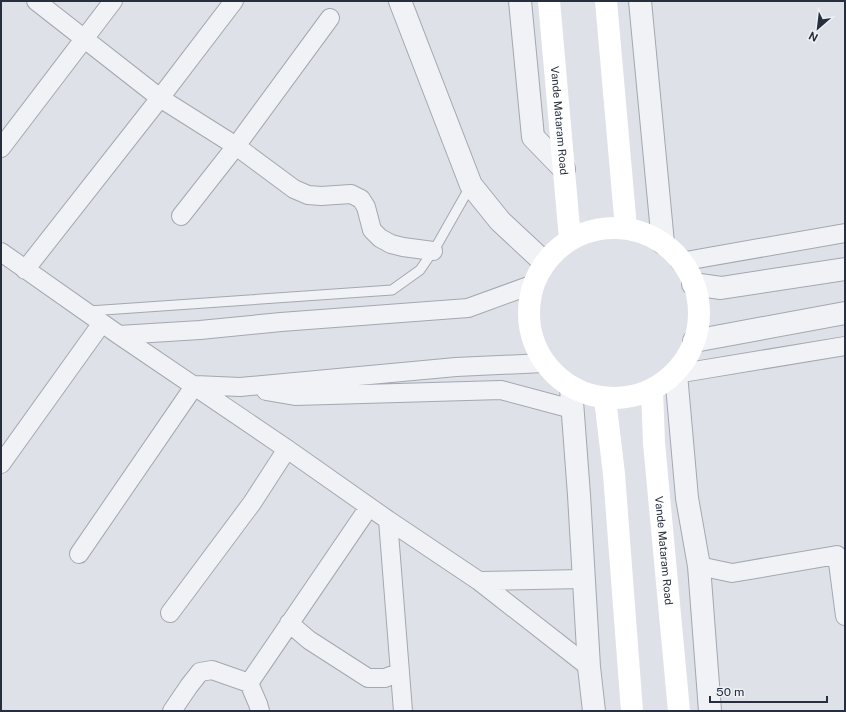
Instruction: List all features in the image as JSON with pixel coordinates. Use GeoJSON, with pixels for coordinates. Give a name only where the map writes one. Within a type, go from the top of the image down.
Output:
{"type":"FeatureCollection","features":[{"type":"Feature","properties":{"kind":"main road","name":"Vande Mataram Road"},"geometry":{"type":"LineString","coordinates":[[550,1],[570,239]]}},
{"type":"Feature","properties":{"kind":"main road"},"geometry":{"type":"LineString","coordinates":[[606,1],[626,228]]}},
{"type":"Feature","properties":{"kind":"main road"},"geometry":{"type":"LineString","coordinates":[[626,228],[663,243],[690,273],[698,297],[699,323],[692,350],[676,374],[652,390],[629,398],[605,399],[571,388],[544,363],[529,330],[529,294],[544,262],[570,239],[597,229],[626,228]]}},
{"type":"Feature","properties":{"kind":"main road","name":"Vande Mataram Road"},"geometry":{"type":"LineString","coordinates":[[652,390],[654,443],[679,711]]}},
{"type":"Feature","properties":{"kind":"main road"},"geometry":{"type":"LineString","coordinates":[[605,399],[614,474],[632,711]]}},
{"type":"Feature","properties":{"kind":"street"},"geometry":{"type":"LineString","coordinates":[[36,1],[160,98],[236,146],[294,189],[308,195],[321,196],[351,194],[361,199],[366,207],[372,230],[380,238],[391,244],[402,247],[433,251]]}},
{"type":"Feature","properties":{"kind":"street"},"geometry":{"type":"LineString","coordinates":[[1,148],[113,1]]}},
{"type":"Feature","properties":{"kind":"street"},"geometry":{"type":"LineString","coordinates":[[25,270],[234,1]]}},
{"type":"Feature","properties":{"kind":"street"},"geometry":{"type":"LineString","coordinates":[[400,1],[471,186],[500,221],[544,262]]}},
{"type":"Feature","properties":{"kind":"street"},"geometry":{"type":"LineString","coordinates":[[520,1],[533,137],[564,170]]}},
{"type":"Feature","properties":{"kind":"street"},"geometry":{"type":"LineString","coordinates":[[640,1],[663,243]]}},
{"type":"Feature","properties":{"kind":"street"},"geometry":{"type":"LineString","coordinates":[[181,216],[236,146],[330,18]]}},
{"type":"Feature","properties":{"kind":"street"},"geometry":{"type":"LineString","coordinates":[[680,262],[845,234]]}},
{"type":"Feature","properties":{"kind":"street"},"geometry":{"type":"LineString","coordinates":[[2,254],[479,581],[589,666]]}},
{"type":"Feature","properties":{"kind":"street"},"geometry":{"type":"LineString","coordinates":[[693,284],[721,288],[845,269]]}},
{"type":"Feature","properties":{"kind":"street"},"geometry":{"type":"LineString","coordinates":[[119,335],[200,330],[281,322],[468,308],[534,284]]}},
{"type":"Feature","properties":{"kind":"street"},"geometry":{"type":"LineString","coordinates":[[694,341],[845,313]]}},
{"type":"Feature","properties":{"kind":"street"},"geometry":{"type":"LineString","coordinates":[[1,464],[102,323]]}},
{"type":"Feature","properties":{"kind":"street"},"geometry":{"type":"LineString","coordinates":[[710,711],[699,566],[687,498],[676,374],[845,346]]}},
{"type":"Feature","properties":{"kind":"street"},"geometry":{"type":"LineString","coordinates":[[195,386],[240,387],[456,367],[544,363]]}},
{"type":"Feature","properties":{"kind":"street"},"geometry":{"type":"LineString","coordinates":[[78,554],[195,386]]}},
{"type":"Feature","properties":{"kind":"street"},"geometry":{"type":"LineString","coordinates":[[240,387],[295,396],[501,390],[572,409]]}},
{"type":"Feature","properties":{"kind":"street"},"geometry":{"type":"LineString","coordinates":[[571,388],[589,666],[594,711]]}},
{"type":"Feature","properties":{"kind":"street"},"geometry":{"type":"LineString","coordinates":[[170,613],[252,503],[287,449]]}},
{"type":"Feature","properties":{"kind":"street"},"geometry":{"type":"LineString","coordinates":[[248,683],[369,506]]}},
{"type":"Feature","properties":{"kind":"street"},"geometry":{"type":"LineString","coordinates":[[388,520],[403,711]]}},
{"type":"Feature","properties":{"kind":"street"},"geometry":{"type":"LineString","coordinates":[[699,566],[732,573],[841,555],[845,616]]}},
{"type":"Feature","properties":{"kind":"street"},"geometry":{"type":"LineString","coordinates":[[479,581],[583,579]]}},
{"type":"Feature","properties":{"kind":"street"},"geometry":{"type":"LineString","coordinates":[[289,624],[309,640],[368,678],[385,678],[400,672]]}},
{"type":"Feature","properties":{"kind":"street"},"geometry":{"type":"LineString","coordinates":[[172,711],[200,672],[212,670],[248,683],[260,711]]}},
{"type":"Feature","properties":{"kind":"lane"},"geometry":{"type":"LineString","coordinates":[[86,312],[392,290],[420,270],[433,251],[471,186]]}}]}
